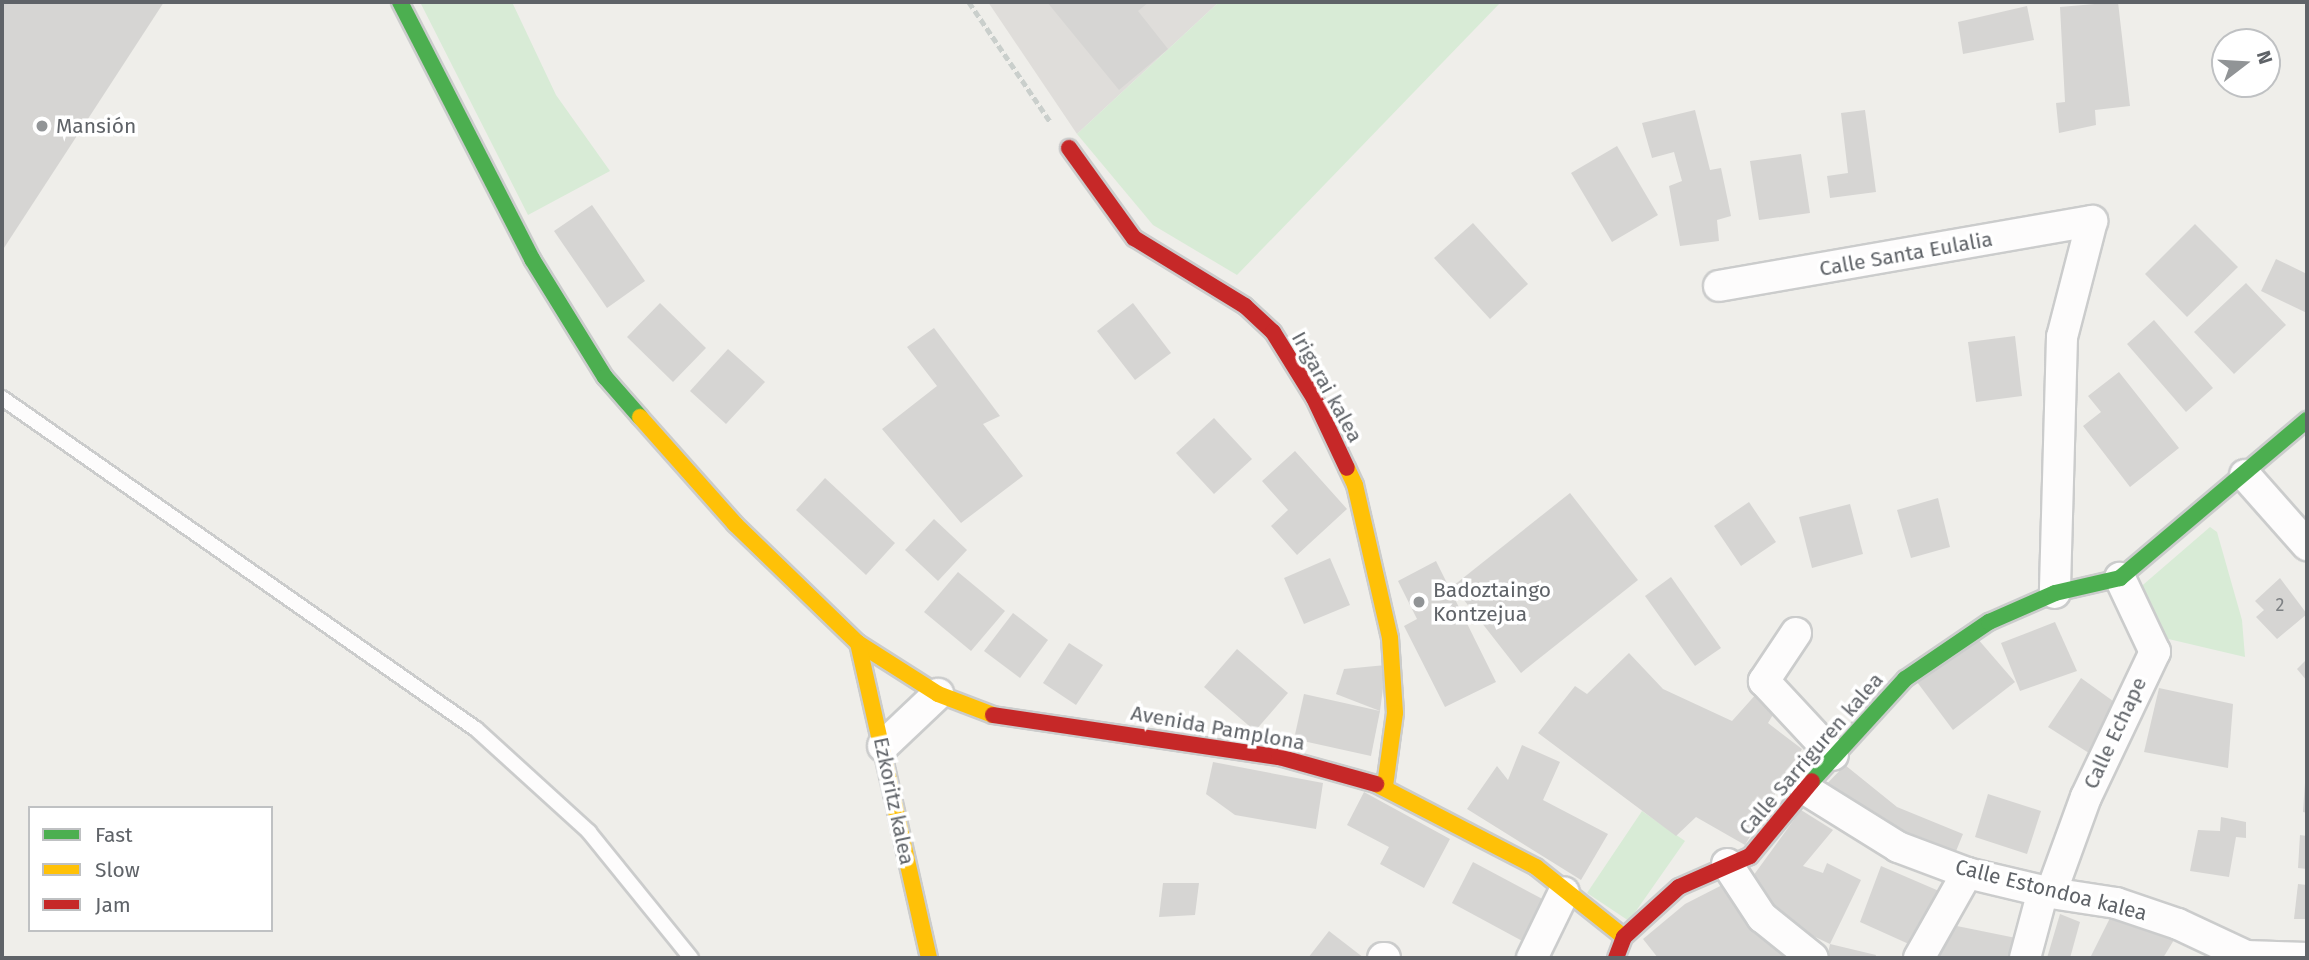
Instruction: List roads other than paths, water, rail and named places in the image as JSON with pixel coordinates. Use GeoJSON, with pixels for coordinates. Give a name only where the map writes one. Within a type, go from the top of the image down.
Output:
{"type":"FeatureCollection","features":[{"type":"Feature","properties":{"kind":"street","name":"Avenida Pamplona"},"geometry":{"type":"LineString","coordinates":[[400,2],[532,259],[605,377],[735,524],[858,643],[938,694],[997,716],[1279,757],[1385,786],[1536,867],[1564,892],[1625,937]]}},
{"type":"Feature","properties":{"kind":"street","name":"Irigarai kalea"},"geometry":{"type":"LineString","coordinates":[[1069,148],[1134,238],[1183,272],[1245,306],[1273,332],[1314,398],[1355,485],[1390,638],[1395,713],[1385,786]]}},
{"type":"Feature","properties":{"kind":"street","name":"Calle Santa Eulalia"},"geometry":{"type":"LineString","coordinates":[[1720,286],[2092,221],[2062,337],[2055,593]]}},
{"type":"Feature","properties":{"kind":"street","name":"Calle Sarriguren kalea"},"geometry":{"type":"LineString","coordinates":[[1625,937],[1679,887],[1750,856],[1833,755],[1905,679],[1989,622],[2055,593],[2120,578],[2307,420]]}},
{"type":"Feature","properties":{"kind":"street"},"geometry":{"type":"LineString","coordinates":[[2245,475],[2307,545]]}},
{"type":"Feature","properties":{"kind":"street","name":"Calle Echape"},"geometry":{"type":"LineString","coordinates":[[2025,958],[2047,892],[2086,797],[2155,652],[2120,578]]}},
{"type":"Feature","properties":{"kind":"street"},"geometry":{"type":"LineString","coordinates":[[1796,633],[1765,681],[1833,755]]}},
{"type":"Feature","properties":{"kind":"street","name":"Ezkoritz kalea"},"geometry":{"type":"LineString","coordinates":[[858,643],[929,958]]}},
{"type":"Feature","properties":{"kind":"street"},"geometry":{"type":"LineString","coordinates":[[883,746],[938,694]]}},
{"type":"Feature","properties":{"kind":"street","name":"Calle Estondoa kalea"},"geometry":{"type":"LineString","coordinates":[[1805,789],[1889,842],[1967,873],[2047,892],[2116,903],[2246,956],[2307,958]]}},
{"type":"Feature","properties":{"kind":"street"},"geometry":{"type":"LineString","coordinates":[[1727,864],[1762,917],[1813,958]]}},
{"type":"Feature","properties":{"kind":"street"},"geometry":{"type":"LineString","coordinates":[[1919,958],[1967,873]]}},
{"type":"Feature","properties":{"kind":"street"},"geometry":{"type":"LineString","coordinates":[[1532,958],[1564,892]]}},
{"type":"Feature","properties":{"kind":"street"},"geometry":{"type":"LineString","coordinates":[[1616,958],[1625,937]]}},
{"type":"Feature","properties":{"kind":"lane"},"geometry":{"type":"LineString","coordinates":[[2,398],[476,729],[589,832],[691,958]]}},
{"type":"Feature","properties":{"kind":"place","name":"Mansión"},"geometry":{"type":"Point","coordinates":[42,126]}},
{"type":"Feature","properties":{"kind":"place","name":"Badoztaingo Kontzejua"},"geometry":{"type":"Point","coordinates":[1419,602]}}]}
